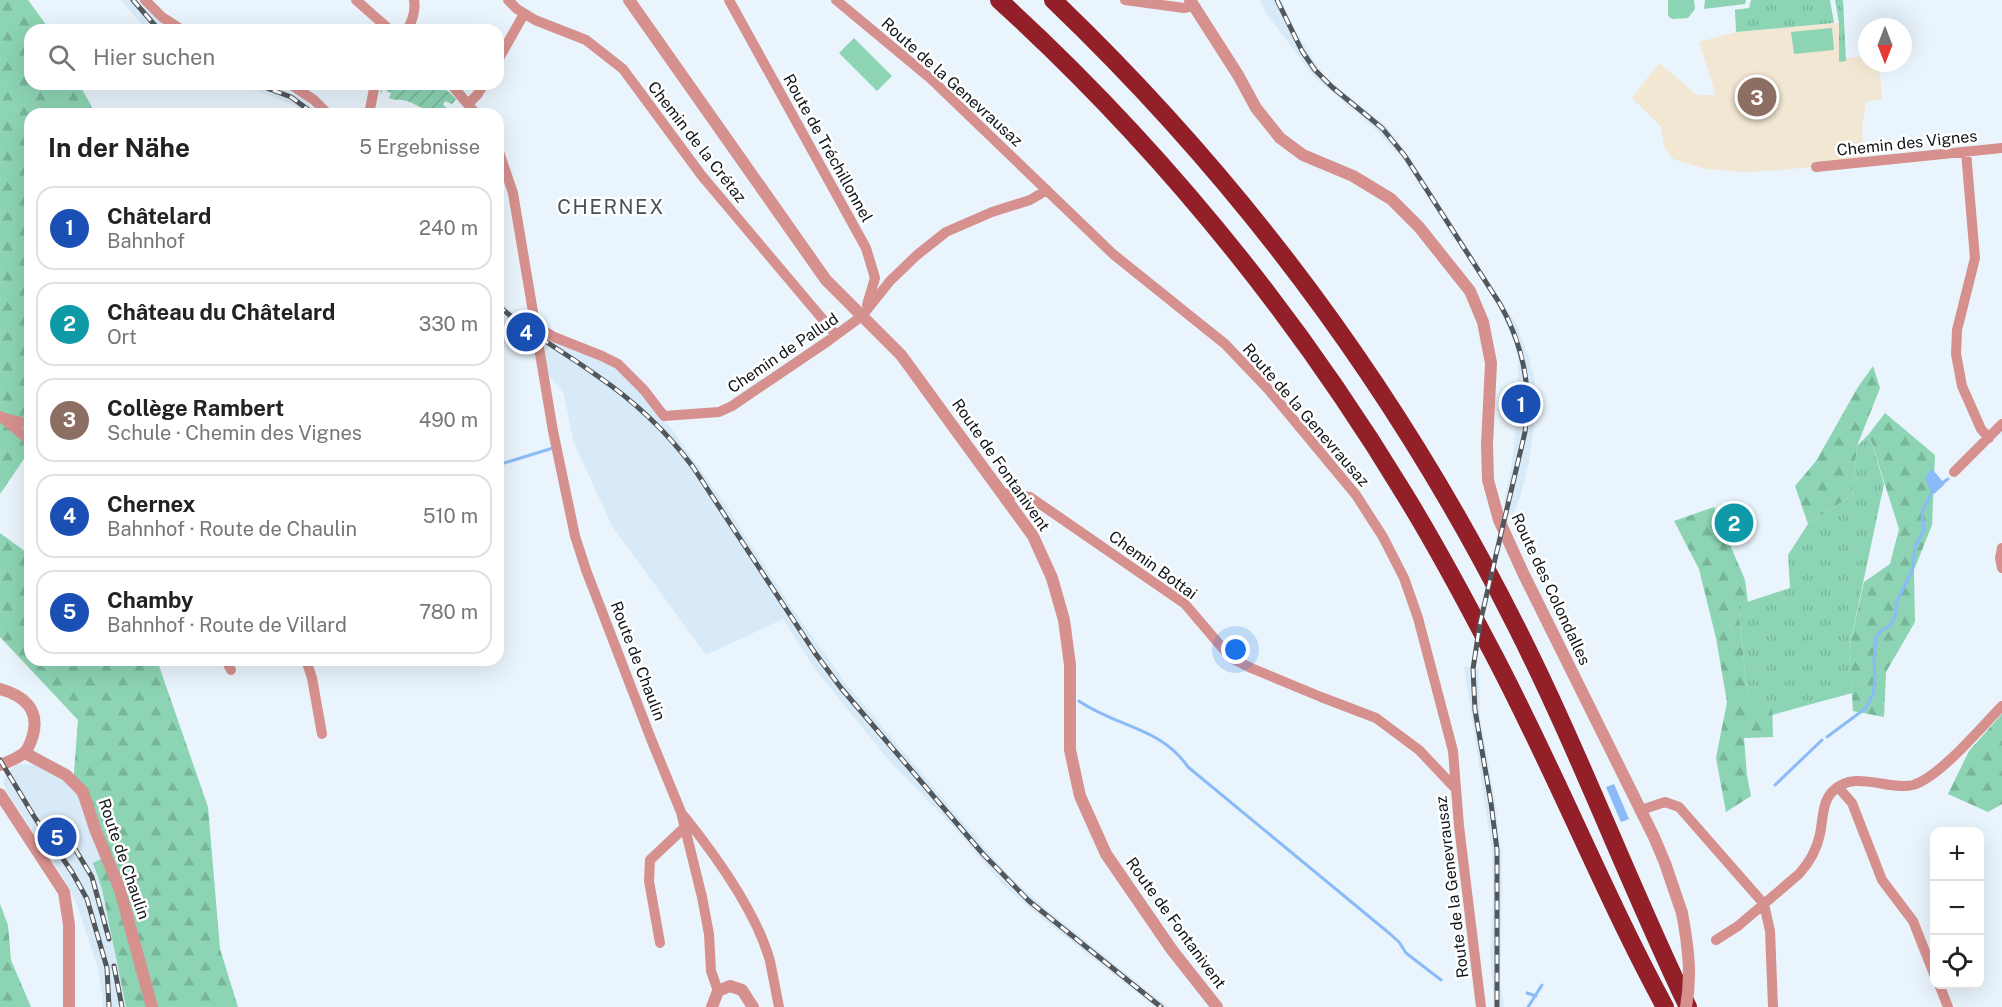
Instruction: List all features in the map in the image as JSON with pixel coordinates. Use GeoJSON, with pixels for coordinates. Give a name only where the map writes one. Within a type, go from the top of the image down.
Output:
{"type":"FeatureCollection","features":[{"type":"Feature","properties":{"kind":"highway"},"geometry":{"type":"LineString","coordinates":[[999,0],[1098,96],[1185,193],[1275,303],[1363,428],[1428,534],[1490,648],[1665,1007]]}},
{"type":"Feature","properties":{"kind":"highway"},"geometry":{"type":"LineString","coordinates":[[1053,0],[1132,79],[1235,195],[1304,282],[1398,418],[1434,476],[1515,623],[1563,725],[1687,1007]]}},
{"type":"Feature","properties":{"kind":"street"},"geometry":{"type":"LineString","coordinates":[[145,0],[173,24]]}},
{"type":"Feature","properties":{"kind":"street"},"geometry":{"type":"LineString","coordinates":[[356,0],[383,24]]}},
{"type":"Feature","properties":{"kind":"street"},"geometry":{"type":"LineString","coordinates":[[410,24],[415,7],[414,0]]}},
{"type":"Feature","properties":{"kind":"street","name":"Chemin de la Crétaz"},"geometry":{"type":"LineString","coordinates":[[508,0],[524,14],[586,40],[623,69],[702,176],[836,335]]}},
{"type":"Feature","properties":{"kind":"street","name":"Route de Fontanivent"},"geometry":{"type":"LineString","coordinates":[[629,0],[826,280],[901,355],[1033,536],[1052,578],[1064,620],[1070,665],[1070,750],[1080,796],[1106,854],[1173,950],[1217,1007]]}},
{"type":"Feature","properties":{"kind":"street","name":"Route de Tréchillonnel"},"geometry":{"type":"LineString","coordinates":[[729,0],[866,248],[875,278],[862,316]]}},
{"type":"Feature","properties":{"kind":"street","name":"Route de la Genevrausaz"},"geometry":{"type":"LineString","coordinates":[[836,0],[931,79],[1139,276],[1225,344],[1268,389],[1356,495],[1383,537],[1404,578],[1418,618],[1453,751],[1455,788],[1481,1007]]}},
{"type":"Feature","properties":{"kind":"street"},"geometry":{"type":"LineString","coordinates":[[1125,0],[1184,8],[1192,3]]}},
{"type":"Feature","properties":{"kind":"street","name":"Route des Colondalles"},"geometry":{"type":"LineString","coordinates":[[1192,3],[1238,75],[1256,108],[1280,138],[1304,154],[1353,176],[1391,199],[1419,227],[1470,291],[1483,322],[1491,363],[1488,480],[1499,520],[1524,576],[1641,810],[1665,863],[1682,913],[1688,945],[1690,975],[1687,1007]]}},
{"type":"Feature","properties":{"kind":"street"},"geometry":{"type":"LineString","coordinates":[[504,49],[524,14]]}},
{"type":"Feature","properties":{"kind":"street"},"geometry":{"type":"LineString","coordinates":[[299,90],[322,108]]}},
{"type":"Feature","properties":{"kind":"street"},"geometry":{"type":"LineString","coordinates":[[370,108],[374,90]]}},
{"type":"Feature","properties":{"kind":"street"},"geometry":{"type":"LineString","coordinates":[[456,90],[471,108]]}},
{"type":"Feature","properties":{"kind":"street"},"geometry":{"type":"LineString","coordinates":[[468,104],[480,90]]}},
{"type":"Feature","properties":{"kind":"street","name":"Chemin des Vignes"},"geometry":{"type":"LineString","coordinates":[[1816,167],[2002,148]]}},
{"type":"Feature","properties":{"kind":"street"},"geometry":{"type":"LineString","coordinates":[[1966,152],[1975,258],[1957,330],[1956,354],[1962,386],[1981,429],[1989,438]]}},
{"type":"Feature","properties":{"kind":"street","name":"Route de Chaulin"},"geometry":{"type":"LineString","coordinates":[[504,167],[513,193],[553,431],[575,536],[618,655],[681,812],[702,897],[709,934],[711,971],[718,991]]}},
{"type":"Feature","properties":{"kind":"street","name":"Chemin de Pallud"},"geometry":{"type":"LineString","coordinates":[[536,324],[554,338],[618,364],[644,390],[664,416],[718,412],[732,406],[862,316],[890,281],[916,255],[946,232],[992,212],[1030,200],[1047,190]]}},
{"type":"Feature","properties":{"kind":"street"},"geometry":{"type":"LineString","coordinates":[[1,417],[24,423]]}},
{"type":"Feature","properties":{"kind":"street"},"geometry":{"type":"LineString","coordinates":[[1,417],[24,436]]}},
{"type":"Feature","properties":{"kind":"street"},"geometry":{"type":"LineString","coordinates":[[1954,472],[2002,424]]}},
{"type":"Feature","properties":{"kind":"street","name":"Chemin Bottai"},"geometry":{"type":"LineString","coordinates":[[1003,493],[1030,497],[1185,604],[1231,658],[1376,718],[1419,750],[1455,788]]}},
{"type":"Feature","properties":{"kind":"street"},"geometry":{"type":"LineString","coordinates":[[2002,548],[2000,558],[2002,568]]}},
{"type":"Feature","properties":{"kind":"street"},"geometry":{"type":"LineString","coordinates":[[308,666],[322,734]]}},
{"type":"Feature","properties":{"kind":"street"},"geometry":{"type":"LineString","coordinates":[[0,689],[21,697],[28,704],[33,711],[35,727],[31,743],[25,753],[0,765]]}},
{"type":"Feature","properties":{"kind":"street"},"geometry":{"type":"LineString","coordinates":[[1716,940],[1738,926],[1806,866],[1820,835],[1825,804],[1831,793],[1838,787],[1855,781],[1901,785],[1921,781],[1942,767],[2002,706]]}},
{"type":"Feature","properties":{"kind":"street","name":"Route de Chaulin"},"geometry":{"type":"LineString","coordinates":[[25,753],[66,775],[83,792],[95,829],[120,890],[152,1007]]}},
{"type":"Feature","properties":{"kind":"street"},"geometry":{"type":"LineString","coordinates":[[1838,787],[1852,803],[1878,874],[1913,921],[1930,962]]}},
{"type":"Feature","properties":{"kind":"street"},"geometry":{"type":"LineString","coordinates":[[0,794],[64,892],[69,925],[69,1007]]}},
{"type":"Feature","properties":{"kind":"street"},"geometry":{"type":"LineString","coordinates":[[1641,810],[1665,802],[1678,807],[1764,904],[1771,939],[1773,1007]]}},
{"type":"Feature","properties":{"kind":"street"},"geometry":{"type":"LineString","coordinates":[[681,812],[718,861],[747,910],[769,960],[779,1007]]}},
{"type":"Feature","properties":{"kind":"street"},"geometry":{"type":"LineString","coordinates":[[660,943],[649,881],[650,860],[684,828]]}},
{"type":"Feature","properties":{"kind":"street"},"geometry":{"type":"LineString","coordinates":[[712,1007],[718,991],[730,986],[738,988],[745,994],[753,1007]]}},
{"type":"Feature","properties":{"kind":"street"},"geometry":{"type":"LineString","coordinates":[[1941,989],[1948,1007]]}},
{"type":"Feature","properties":{"kind":"shaded area"},"geometry":{"type":"Polygon","coordinates":[[[120,0],[140,0],[163,24],[142,24],[120,0]]]}},
{"type":"Feature","properties":{"kind":"shaded area"},"geometry":{"type":"Polygon","coordinates":[[[1260,0],[1281,0],[1296,32],[1323,75],[1387,127],[1411,159],[1517,325],[1535,382],[1536,411],[1529,461],[1520,497],[1511,519],[1504,502],[1512,464],[1518,408],[1518,360],[1513,339],[1498,306],[1403,159],[1371,125],[1314,77],[1266,13],[1260,0]]]}},
{"type":"Feature","properties":{"kind":"shaded area"},"geometry":{"type":"Polygon","coordinates":[[[1839,23],[1839,61],[1858,57],[1858,72],[1880,72],[1882,99],[1866,102],[1862,127],[1864,162],[1742,172],[1706,169],[1673,159],[1664,147],[1661,127],[1632,98],[1659,63],[1697,95],[1716,95],[1699,42],[1736,32],[1839,23]]]}},
{"type":"Feature","properties":{"kind":"shaded area"},"geometry":{"type":"Polygon","coordinates":[[[254,90],[284,90],[302,98],[313,108],[296,106],[254,90]]]}},
{"type":"Feature","properties":{"kind":"shaded area"},"geometry":{"type":"Polygon","coordinates":[[[504,305],[531,327],[618,369],[648,400],[674,432],[724,503],[792,608],[847,685],[1009,876],[1045,908],[1168,1007],[1155,1007],[1004,886],[952,825],[891,763],[815,669],[783,619],[706,655],[612,526],[574,443],[563,392],[537,362],[504,334],[504,305]]]}},
{"type":"Feature","properties":{"kind":"shaded area"},"geometry":{"type":"Polygon","coordinates":[[[1464,666],[1479,670],[1480,717],[1501,849],[1500,982],[1504,1007],[1494,1007],[1490,954],[1493,893],[1492,851],[1464,666]]]}},
{"type":"Feature","properties":{"kind":"shaded area"},"geometry":{"type":"Polygon","coordinates":[[[17,764],[41,765],[73,786],[102,859],[93,863],[102,889],[126,1007],[102,1007],[103,1000],[97,965],[77,905],[65,881],[3,782],[5,776],[17,764]]]}},
{"type":"Feature","properties":{"kind":"green space"},"geometry":{"type":"Polygon","coordinates":[[[0,0],[28,0],[46,24],[24,24],[24,90],[82,90],[93,108],[24,108],[24,459],[0,494],[0,0]]]}},
{"type":"Feature","properties":{"kind":"green space"},"geometry":{"type":"Polygon","coordinates":[[[1668,0],[1694,0],[1695,9],[1688,18],[1672,19],[1668,16],[1668,0]]]}},
{"type":"Feature","properties":{"kind":"green space"},"geometry":{"type":"Polygon","coordinates":[[[1705,0],[1746,0],[1745,4],[1704,9],[1705,0]]]}},
{"type":"Feature","properties":{"kind":"green space"},"geometry":{"type":"Polygon","coordinates":[[[1751,0],[1830,0],[1834,23],[1736,32],[1735,10],[1749,8],[1751,0]]]}},
{"type":"Feature","properties":{"kind":"green space"},"geometry":{"type":"Polygon","coordinates":[[[1835,0],[1843,0],[1846,61],[1839,62],[1839,23],[1835,0]]]}},
{"type":"Feature","properties":{"kind":"green space"},"geometry":{"type":"Polygon","coordinates":[[[1832,28],[1834,50],[1794,54],[1791,32],[1832,28]]]}},
{"type":"Feature","properties":{"kind":"green space"},"geometry":{"type":"Polygon","coordinates":[[[854,38],[892,76],[877,91],[839,53],[854,38]]]}},
{"type":"Feature","properties":{"kind":"green space"},"geometry":{"type":"Polygon","coordinates":[[[385,90],[445,90],[456,99],[452,104],[445,101],[443,105],[446,108],[423,108],[407,101],[389,98],[391,93],[385,90]]]}},
{"type":"Feature","properties":{"kind":"green space"},"geometry":{"type":"Polygon","coordinates":[[[1873,366],[1880,388],[1857,446],[1852,495],[1808,524],[1795,486],[1816,461],[1858,387],[1873,366]]]}},
{"type":"Feature","properties":{"kind":"green space"},"geometry":{"type":"Polygon","coordinates":[[[1885,413],[1935,455],[1932,525],[1914,570],[1915,622],[1886,672],[1884,717],[1853,711],[1849,649],[1864,582],[1890,564],[1899,529],[1869,434],[1885,413]]]}},
{"type":"Feature","properties":{"kind":"green space"},"geometry":{"type":"Polygon","coordinates":[[[1869,434],[1884,484],[1849,649],[1852,693],[1772,715],[1772,703],[1752,709],[1747,689],[1738,605],[1790,588],[1788,555],[1808,524],[1852,495],[1857,446],[1869,434]]]}},
{"type":"Feature","properties":{"kind":"green space"},"geometry":{"type":"Polygon","coordinates":[[[1714,507],[1745,580],[1748,603],[1738,605],[1747,689],[1752,708],[1772,702],[1773,737],[1744,738],[1751,796],[1726,812],[1716,758],[1727,702],[1716,638],[1699,569],[1674,521],[1714,507]]]}},
{"type":"Feature","properties":{"kind":"green space"},"geometry":{"type":"Polygon","coordinates":[[[0,533],[24,551],[24,663],[0,637],[0,533]]]}},
{"type":"Feature","properties":{"kind":"green space"},"geometry":{"type":"Polygon","coordinates":[[[27,666],[159,666],[208,807],[220,949],[238,1007],[126,1007],[102,889],[93,863],[101,859],[90,825],[73,786],[78,720],[27,666]]]}},
{"type":"Feature","properties":{"kind":"green space"},"geometry":{"type":"Polygon","coordinates":[[[2002,714],[2002,804],[1988,812],[1948,794],[1969,751],[2002,714]]]}},
{"type":"Feature","properties":{"kind":"green space"},"geometry":{"type":"Polygon","coordinates":[[[0,904],[8,925],[11,960],[31,1007],[0,1007],[0,904]]]}},
{"type":"Feature","properties":{"kind":"water"},"geometry":{"type":"Polygon","coordinates":[[[1932,469],[1945,484],[1934,494],[1928,487],[1925,477],[1932,469]]]}},
{"type":"Feature","properties":{"kind":"water"},"geometry":{"type":"Polygon","coordinates":[[[1614,784],[1629,819],[1621,822],[1606,787],[1614,784]]]}},
{"type":"Feature","properties":{"kind":"waterway"},"geometry":{"type":"LineString","coordinates":[[504,463],[553,448]]}},
{"type":"Feature","properties":{"kind":"waterway"},"geometry":{"type":"LineString","coordinates":[[1941,484],[1948,479]]}},
{"type":"Feature","properties":{"kind":"waterway"},"geometry":{"type":"LineString","coordinates":[[1827,737],[1866,708],[1873,694],[1876,637],[1890,626],[1896,614],[1896,603],[1912,571],[1915,547],[1924,530],[1922,512],[1933,490]]}},
{"type":"Feature","properties":{"kind":"waterway"},"geometry":{"type":"LineString","coordinates":[[1079,701],[1093,710],[1165,743],[1188,767],[1389,933],[1406,953],[1441,980]]}},
{"type":"Feature","properties":{"kind":"waterway"},"geometry":{"type":"LineString","coordinates":[[1775,785],[1822,740]]}},
{"type":"Feature","properties":{"kind":"waterway"},"geometry":{"type":"LineString","coordinates":[[1528,1007],[1542,985]]}},
{"type":"Feature","properties":{"kind":"waterway"},"geometry":{"type":"LineString","coordinates":[[1527,993],[1536,996]]}},
{"type":"Feature","properties":{"kind":"railway"},"geometry":{"type":"LineString","coordinates":[[133,0],[154,24]]}},
{"type":"Feature","properties":{"kind":"railway"},"geometry":{"type":"LineString","coordinates":[[1277,0],[1302,51],[1315,70],[1382,128],[1405,156],[1500,304],[1515,335],[1524,366],[1527,398],[1525,432],[1480,623],[1473,669],[1475,710],[1497,850],[1497,1007]]}},
{"type":"Feature","properties":{"kind":"railway"},"geometry":{"type":"LineString","coordinates":[[272,90],[291,97],[306,108]]}},
{"type":"Feature","properties":{"kind":"railway"},"geometry":{"type":"LineString","coordinates":[[504,310],[610,385],[661,429],[693,467],[815,653],[841,688],[983,854],[1029,901],[1161,1007]]}},
{"type":"Feature","properties":{"kind":"railway"},"geometry":{"type":"LineString","coordinates":[[0,760],[87,899],[107,968],[109,1007]]}},
{"type":"Feature","properties":{"kind":"railway"},"geometry":{"type":"LineString","coordinates":[[66,834],[92,877],[109,939]]}},
{"type":"Feature","properties":{"kind":"railway"},"geometry":{"type":"LineString","coordinates":[[114,966],[122,1007]]}},
{"type":"Feature","properties":{"kind":"place","name":"Collège Rambert"},"geometry":{"type":"Point","coordinates":[1757,97]}},
{"type":"Feature","properties":{"kind":"place","name":"Chernex"},"geometry":{"type":"Point","coordinates":[526,332]}},
{"type":"Feature","properties":{"kind":"place","name":"Châtelard"},"geometry":{"type":"Point","coordinates":[1521,404]}},
{"type":"Feature","properties":{"kind":"place","name":"Château du Châtelard"},"geometry":{"type":"Point","coordinates":[1734,523]}},
{"type":"Feature","properties":{"kind":"place","name":"Chamby"},"geometry":{"type":"Point","coordinates":[57,837]}},
{"type":"Feature","properties":{"kind":"district","name":"CHERNEX"},"geometry":{"type":"Point","coordinates":[611,207]}}]}
